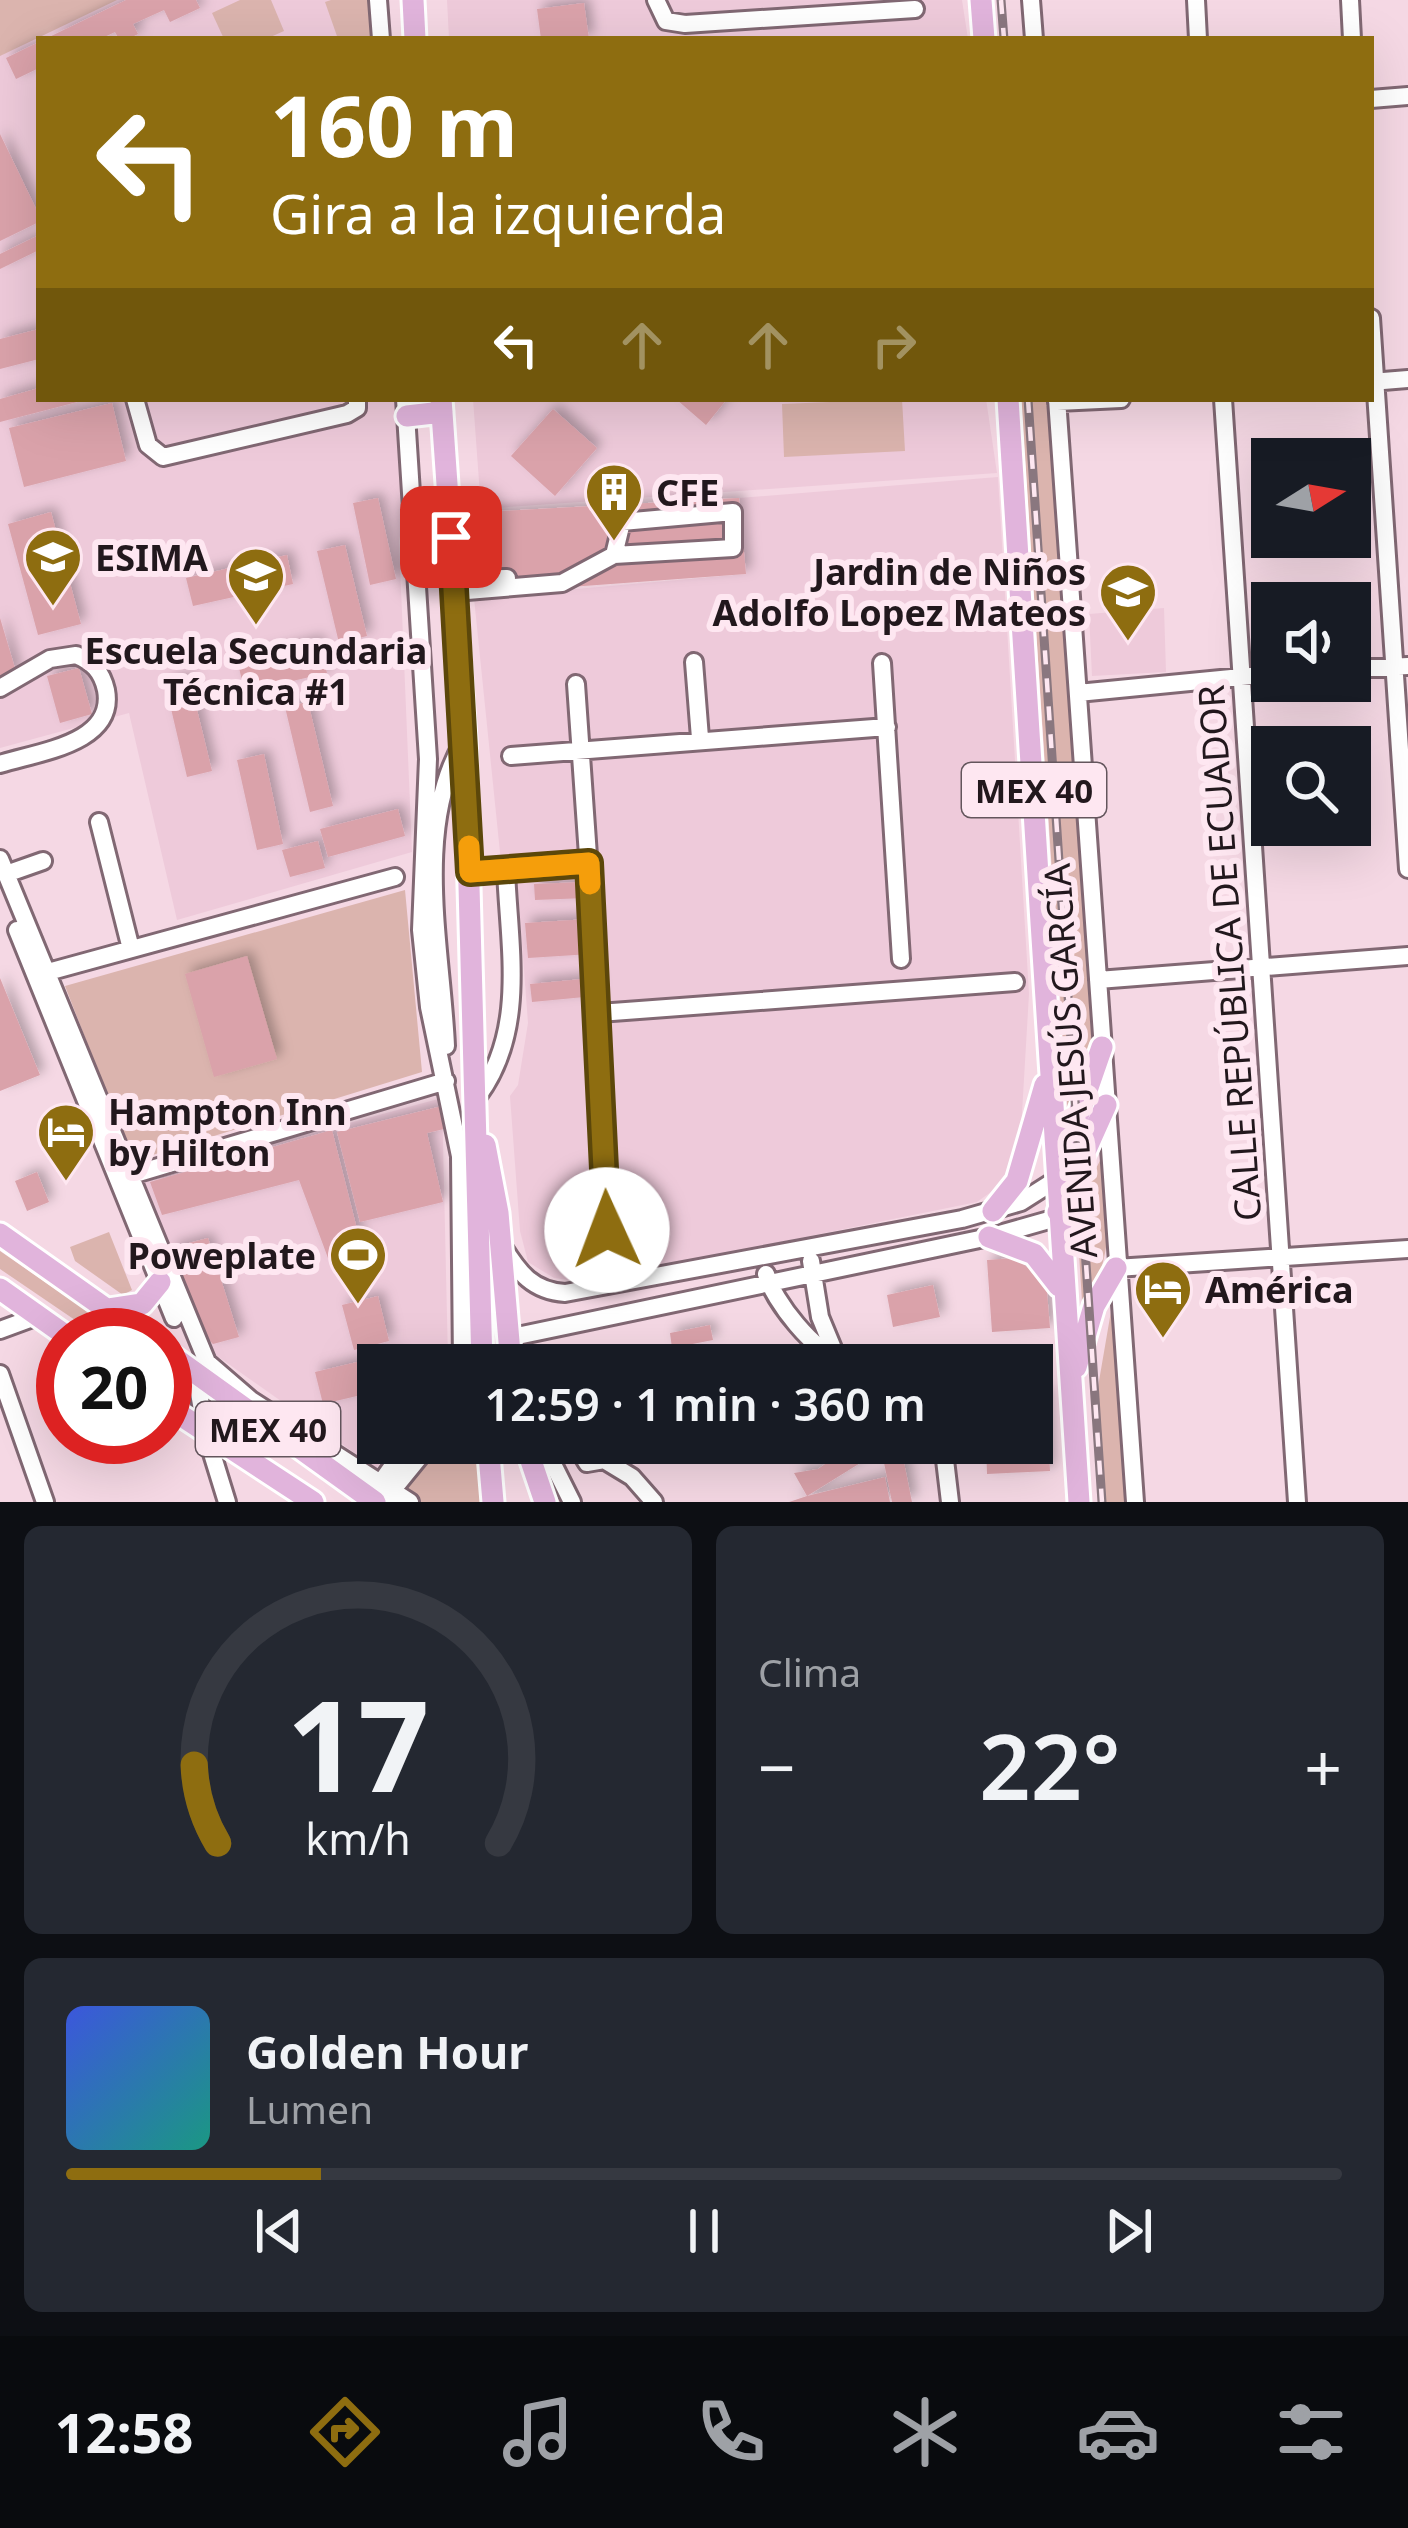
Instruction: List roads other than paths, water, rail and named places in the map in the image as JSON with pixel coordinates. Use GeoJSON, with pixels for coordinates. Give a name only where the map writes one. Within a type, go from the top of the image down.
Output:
{"type":"FeatureCollection","features":[{"type":"Feature","properties":{"kind":"main road"},"geometry":{"type":"LineString","coordinates":[[412,0],[415,36]]}},
{"type":"Feature","properties":{"kind":"main road","name":"AVENIDA JESÚS GARCÍA"},"geometry":{"type":"LineString","coordinates":[[1008,402],[1052,1055],[1056,1218],[1079,1502]]}},
{"type":"Feature","properties":{"kind":"main road"},"geometry":{"type":"LineString","coordinates":[[406,407],[441,405],[465,739],[482,1344]]}},
{"type":"Feature","properties":{"kind":"main road"},"geometry":{"type":"LineString","coordinates":[[1054,1181],[1102,1047]]}},
{"type":"Feature","properties":{"kind":"main road"},"geometry":{"type":"LineString","coordinates":[[993,1211],[1017,1181],[1026,1159],[1052,1055]]}},
{"type":"Feature","properties":{"kind":"main road"},"geometry":{"type":"LineString","coordinates":[[1056,1218],[1106,1105]]}},
{"type":"Feature","properties":{"kind":"main road"},"geometry":{"type":"LineString","coordinates":[[478,1106],[502,1244],[509,1344]]}},
{"type":"Feature","properties":{"kind":"main road"},"geometry":{"type":"LineString","coordinates":[[0,1234],[108,1308]]}},
{"type":"Feature","properties":{"kind":"main road"},"geometry":{"type":"LineString","coordinates":[[989,1238],[1020,1246],[1043,1262],[1064,1300]]}},
{"type":"Feature","properties":{"kind":"main road"},"geometry":{"type":"LineString","coordinates":[[1071,1392],[1086,1327],[1116,1268]]}},
{"type":"Feature","properties":{"kind":"main road"},"geometry":{"type":"LineString","coordinates":[[116,1308],[142,1304],[160,1282]]}},
{"type":"Feature","properties":{"kind":"main road"},"geometry":{"type":"LineString","coordinates":[[0,1289],[36,1315]]}},
{"type":"Feature","properties":{"kind":"main road"},"geometry":{"type":"LineString","coordinates":[[505,1344],[508,1338]]}},
{"type":"Feature","properties":{"kind":"main road","name":"MEX 40"},"geometry":{"type":"LineString","coordinates":[[192,1372],[378,1496]]}},
{"type":"Feature","properties":{"kind":"main road","name":"MEX 40"},"geometry":{"type":"LineString","coordinates":[[192,1424],[313,1502]]}},
{"type":"Feature","properties":{"kind":"main road"},"geometry":{"type":"LineString","coordinates":[[490,1464],[493,1502]]}},
{"type":"Feature","properties":{"kind":"main road"},"geometry":{"type":"LineString","coordinates":[[531,1464],[544,1502]]}},
{"type":"Feature","properties":{"kind":"street"},"geometry":{"type":"LineString","coordinates":[[378,0],[381,36]]}},
{"type":"Feature","properties":{"kind":"street"},"geometry":{"type":"LineString","coordinates":[[656,0],[666,21],[685,24],[915,9]]}},
{"type":"Feature","properties":{"kind":"street"},"geometry":{"type":"LineString","coordinates":[[1031,0],[1034,36]]}},
{"type":"Feature","properties":{"kind":"street"},"geometry":{"type":"LineString","coordinates":[[1196,0],[1198,36]]}},
{"type":"Feature","properties":{"kind":"street"},"geometry":{"type":"LineString","coordinates":[[1350,0],[1352,36]]}},
{"type":"Feature","properties":{"kind":"street"},"geometry":{"type":"LineString","coordinates":[[1374,99],[1408,96]]}},
{"type":"Feature","properties":{"kind":"street"},"geometry":{"type":"LineString","coordinates":[[1374,381],[1408,379]]}},
{"type":"Feature","properties":{"kind":"street"},"geometry":{"type":"LineString","coordinates":[[1374,391],[1401,666],[1408,869]]}},
{"type":"Feature","properties":{"kind":"street"},"geometry":{"type":"LineString","coordinates":[[136,402],[148,445],[163,457],[347,414],[358,408],[357,402]]}},
{"type":"Feature","properties":{"kind":"street"},"geometry":{"type":"LineString","coordinates":[[998,402],[1010,428]]}},
{"type":"Feature","properties":{"kind":"street","name":"AVENIDA JESÚS GARCÍA"},"geometry":{"type":"LineString","coordinates":[[1057,402],[1135,1502]]}},
{"type":"Feature","properties":{"kind":"street","name":"CALLE REPÚBLICA DE ECUADOR"},"geometry":{"type":"LineString","coordinates":[[1223,402],[1297,1502]]}},
{"type":"Feature","properties":{"kind":"street"},"geometry":{"type":"LineString","coordinates":[[406,407],[428,759],[421,930],[429,1007],[456,1117],[462,1184],[462,1344]]}},
{"type":"Feature","properties":{"kind":"street"},"geometry":{"type":"LineString","coordinates":[[454,585],[562,583],[614,555],[733,548],[733,512],[622,522],[614,555]]}},
{"type":"Feature","properties":{"kind":"street"},"geometry":{"type":"LineString","coordinates":[[0,688],[50,658],[85,658],[100,672],[107,700],[100,722],[86,737],[0,764]]}},
{"type":"Feature","properties":{"kind":"street"},"geometry":{"type":"LineString","coordinates":[[694,662],[700,738]]}},
{"type":"Feature","properties":{"kind":"street"},"geometry":{"type":"LineString","coordinates":[[881,663],[901,959]]}},
{"type":"Feature","properties":{"kind":"street"},"geometry":{"type":"LineString","coordinates":[[1371,668],[1401,666]]}},
{"type":"Feature","properties":{"kind":"street"},"geometry":{"type":"LineString","coordinates":[[1078,693],[1251,675]]}},
{"type":"Feature","properties":{"kind":"street"},"geometry":{"type":"LineString","coordinates":[[576,684],[599,1013],[607,1230]]}},
{"type":"Feature","properties":{"kind":"street"},"geometry":{"type":"LineString","coordinates":[[511,756],[887,727]]}},
{"type":"Feature","properties":{"kind":"street"},"geometry":{"type":"LineString","coordinates":[[451,1344],[454,1238],[438,841],[445,790],[465,739]]}},
{"type":"Feature","properties":{"kind":"street"},"geometry":{"type":"LineString","coordinates":[[99,822],[130,945]]}},
{"type":"Feature","properties":{"kind":"street"},"geometry":{"type":"LineString","coordinates":[[43,861],[2,874],[123,1178],[190,1329],[214,1370],[378,1496],[410,1502]]}},
{"type":"Feature","properties":{"kind":"street"},"geometry":{"type":"LineString","coordinates":[[470,872],[589,863]]}},
{"type":"Feature","properties":{"kind":"street"},"geometry":{"type":"LineString","coordinates":[[478,1106],[509,1036],[506,870]]}},
{"type":"Feature","properties":{"kind":"street"},"geometry":{"type":"LineString","coordinates":[[41,974],[130,945],[395,877]]}},
{"type":"Feature","properties":{"kind":"street"},"geometry":{"type":"LineString","coordinates":[[1098,980],[1408,956]]}},
{"type":"Feature","properties":{"kind":"street"},"geometry":{"type":"LineString","coordinates":[[599,1013],[1015,982]]}},
{"type":"Feature","properties":{"kind":"street"},"geometry":{"type":"LineString","coordinates":[[123,1178],[446,1081]]}},
{"type":"Feature","properties":{"kind":"street"},"geometry":{"type":"LineString","coordinates":[[123,1178],[198,1376],[206,1434],[227,1502]]}},
{"type":"Feature","properties":{"kind":"street"},"geometry":{"type":"LineString","coordinates":[[502,1244],[529,1282],[547,1292],[586,1290],[993,1211],[1039,1194],[1054,1181]]}},
{"type":"Feature","properties":{"kind":"street"},"geometry":{"type":"LineString","coordinates":[[508,1338],[989,1238],[1056,1218]]}},
{"type":"Feature","properties":{"kind":"street"},"geometry":{"type":"LineString","coordinates":[[808,1248],[820,1317],[831,1344]]}},
{"type":"Feature","properties":{"kind":"street"},"geometry":{"type":"LineString","coordinates":[[1116,1268],[1408,1249]]}},
{"type":"Feature","properties":{"kind":"street"},"geometry":{"type":"LineString","coordinates":[[762,1257],[767,1282],[819,1344]]}},
{"type":"Feature","properties":{"kind":"street"},"geometry":{"type":"LineString","coordinates":[[0,1330],[36,1317]]}},
{"type":"Feature","properties":{"kind":"street"},"geometry":{"type":"LineString","coordinates":[[0,1374],[45,1502]]}},
{"type":"Feature","properties":{"kind":"street"},"geometry":{"type":"LineString","coordinates":[[572,1502],[549,1456],[579,1450],[587,1463],[604,1460],[632,1477],[654,1502]]}},
{"type":"Feature","properties":{"kind":"street"},"geometry":{"type":"LineString","coordinates":[[378,1496],[397,1464]]}},
{"type":"Feature","properties":{"kind":"street"},"geometry":{"type":"LineString","coordinates":[[378,1496],[409,1464]]}},
{"type":"Feature","properties":{"kind":"street"},"geometry":{"type":"LineString","coordinates":[[945,1464],[950,1502]]}},
{"type":"Feature","properties":{"kind":"street"},"geometry":{"type":"LineString","coordinates":[[534,1475],[561,1502]]}},
{"type":"Feature","properties":{"kind":"railway"},"geometry":{"type":"LineString","coordinates":[[1001,0],[1004,36]]}},
{"type":"Feature","properties":{"kind":"railway"},"geometry":{"type":"LineString","coordinates":[[1028,402],[1102,1502]]}},
{"type":"Feature","properties":{"kind":"place","name":"CFE"},"geometry":{"type":"Point","coordinates":[614,543]}},
{"type":"Feature","properties":{"kind":"place","name":"ESIMA"},"geometry":{"type":"Point","coordinates":[53,608]}},
{"type":"Feature","properties":{"kind":"place","name":"Escuela Secundaria Técnica #1"},"geometry":{"type":"Point","coordinates":[256,627]}},
{"type":"Feature","properties":{"kind":"place","name":"Jardin de Niños Adolfo Lopez Mateos"},"geometry":{"type":"Point","coordinates":[1128,643]}},
{"type":"Feature","properties":{"kind":"place","name":"Hampton Inn by Hilton"},"geometry":{"type":"Point","coordinates":[66,1183]}},
{"type":"Feature","properties":{"kind":"place","name":"Poweplate"},"geometry":{"type":"Point","coordinates":[358,1306]}},
{"type":"Feature","properties":{"kind":"place","name":"América"},"geometry":{"type":"Point","coordinates":[1163,1340]}}]}
